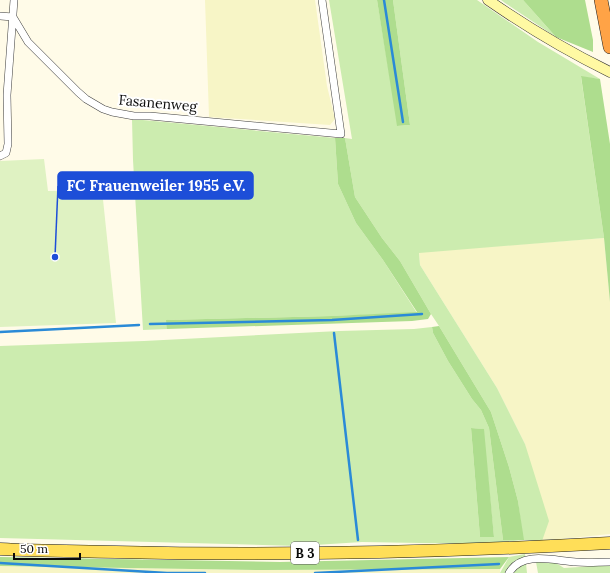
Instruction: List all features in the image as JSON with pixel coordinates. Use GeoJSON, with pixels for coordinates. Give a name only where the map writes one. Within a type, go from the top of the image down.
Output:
{"type":"FeatureCollection","features":[{"type":"Feature","properties":{"kind":"highway"},"geometry":{"type":"LineString","coordinates":[[601,0],[610,47]]}},
{"type":"Feature","properties":{"kind":"main road"},"geometry":{"type":"LineString","coordinates":[[488,0],[528,28],[579,57],[610,72]]}},
{"type":"Feature","properties":{"kind":"main road","name":"B 3"},"geometry":{"type":"LineString","coordinates":[[0,549],[172,554],[268,554],[481,550],[610,543]]}},
{"type":"Feature","properties":{"kind":"street"},"geometry":{"type":"LineString","coordinates":[[0,156],[6,153],[8,144],[7,95],[14,0]]}},
{"type":"Feature","properties":{"kind":"street","name":"Fasanenweg"},"geometry":{"type":"LineString","coordinates":[[13,17],[28,42],[78,92],[93,104],[112,112],[134,116],[150,116],[341,134],[322,0]]}},
{"type":"Feature","properties":{"kind":"street"},"geometry":{"type":"LineString","coordinates":[[0,16],[13,17]]}},
{"type":"Feature","properties":{"kind":"street"},"geometry":{"type":"LineString","coordinates":[[510,573],[513,567],[519,562],[536,559],[574,562],[610,562]]}},
{"type":"Feature","properties":{"kind":"shaded area"},"geometry":{"type":"Polygon","coordinates":[[[205,0],[315,0],[327,86],[335,119],[330,125],[209,117],[205,0]]]}},
{"type":"Feature","properties":{"kind":"shaded area"},"geometry":{"type":"Polygon","coordinates":[[[604,238],[610,302],[610,534],[542,541],[525,444],[497,388],[420,265],[419,252],[604,238]]]}},
{"type":"Feature","properties":{"kind":"shaded area"},"geometry":{"type":"Polygon","coordinates":[[[0,566],[262,570],[500,569],[500,573],[0,573],[0,566]]]}},
{"type":"Feature","properties":{"kind":"green space"},"geometry":{"type":"Polygon","coordinates":[[[329,0],[377,0],[398,126],[410,125],[393,0],[477,0],[538,42],[600,79],[581,77],[604,238],[419,253],[420,265],[497,388],[525,444],[549,521],[542,541],[524,540],[481,544],[362,542],[299,546],[0,538],[0,346],[144,341],[432,327],[433,333],[448,361],[472,399],[481,410],[489,428],[503,540],[523,540],[518,501],[509,467],[491,412],[400,261],[382,238],[355,197],[345,138],[352,139],[329,0]],[[471,428],[480,537],[494,537],[483,429],[471,428]]]}},
{"type":"Feature","properties":{"kind":"green space"},"geometry":{"type":"Polygon","coordinates":[[[377,0],[393,0],[410,125],[397,126],[377,0]]]}},
{"type":"Feature","properties":{"kind":"green space"},"geometry":{"type":"Polygon","coordinates":[[[501,0],[523,0],[556,37],[505,3],[501,0]]]}},
{"type":"Feature","properties":{"kind":"green space"},"geometry":{"type":"Polygon","coordinates":[[[523,0],[585,0],[593,40],[593,52],[556,37],[523,0]]]}},
{"type":"Feature","properties":{"kind":"green space"},"geometry":{"type":"Polygon","coordinates":[[[581,76],[600,79],[610,144],[610,302],[604,238],[581,76]]]}},
{"type":"Feature","properties":{"kind":"green space"},"geometry":{"type":"Polygon","coordinates":[[[132,119],[335,138],[338,184],[356,223],[383,260],[417,313],[167,320],[167,329],[143,330],[132,119]]]}},
{"type":"Feature","properties":{"kind":"green space"},"geometry":{"type":"Polygon","coordinates":[[[335,138],[345,138],[355,197],[382,238],[400,261],[431,314],[428,319],[412,321],[167,329],[166,320],[332,316],[417,312],[383,260],[356,223],[338,184],[335,138]]]}},
{"type":"Feature","properties":{"kind":"green space"},"geometry":{"type":"Polygon","coordinates":[[[44,159],[48,191],[102,190],[116,323],[0,327],[0,161],[44,159]]]}},
{"type":"Feature","properties":{"kind":"green space"},"geometry":{"type":"Polygon","coordinates":[[[439,326],[491,412],[509,467],[518,501],[524,540],[503,540],[489,428],[481,410],[472,399],[448,361],[433,333],[432,327],[439,326]]]}},
{"type":"Feature","properties":{"kind":"green space"},"geometry":{"type":"Polygon","coordinates":[[[471,428],[484,429],[494,537],[480,537],[471,428]]]}},
{"type":"Feature","properties":{"kind":"green space"},"geometry":{"type":"Polygon","coordinates":[[[525,554],[527,573],[500,573],[509,557],[525,554]]]}},
{"type":"Feature","properties":{"kind":"green space"},"geometry":{"type":"Polygon","coordinates":[[[0,557],[280,562],[509,557],[500,569],[262,570],[0,566],[0,557]]]}},
{"type":"Feature","properties":{"kind":"green space"},"geometry":{"type":"Polygon","coordinates":[[[536,562],[556,563],[564,568],[610,565],[610,573],[538,573],[536,562]]]}},
{"type":"Feature","properties":{"kind":"waterway"},"geometry":{"type":"LineString","coordinates":[[384,0],[403,122]]}},
{"type":"Feature","properties":{"kind":"waterway"},"geometry":{"type":"LineString","coordinates":[[150,324],[332,320],[422,314]]}},
{"type":"Feature","properties":{"kind":"waterway"},"geometry":{"type":"LineString","coordinates":[[0,332],[139,325]]}},
{"type":"Feature","properties":{"kind":"waterway"},"geometry":{"type":"LineString","coordinates":[[334,333],[358,540]]}},
{"type":"Feature","properties":{"kind":"waterway"},"geometry":{"type":"LineString","coordinates":[[0,563],[167,573],[205,573]]}},
{"type":"Feature","properties":{"kind":"waterway"},"geometry":{"type":"LineString","coordinates":[[315,573],[499,564]]}},
{"type":"Feature","properties":{"kind":"place","name":"FC Frauenweiler 1955 e.V."},"geometry":{"type":"Point","coordinates":[55,257]}}]}
